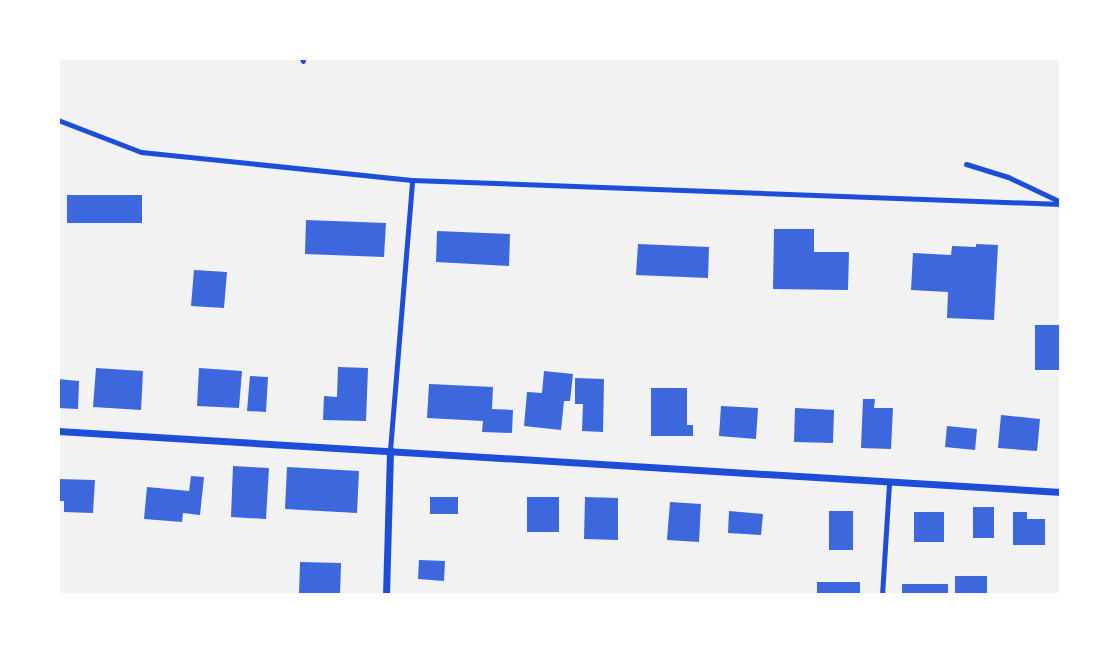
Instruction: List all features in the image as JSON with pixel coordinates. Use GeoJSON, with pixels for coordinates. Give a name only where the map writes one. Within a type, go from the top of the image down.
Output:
{"type":"FeatureCollection","features":[{"type":"Feature","properties":{"kind":"street"},"geometry":{"type":"LineString","coordinates":[[58,431],[1061,492]]}},
{"type":"Feature","properties":{"kind":"street"},"geometry":{"type":"LineString","coordinates":[[386,595],[390,450]]}},
{"type":"Feature","properties":{"kind":"lane"},"geometry":{"type":"LineString","coordinates":[[58,120],[141,152],[412,180],[1061,203]]}},
{"type":"Feature","properties":{"kind":"lane"},"geometry":{"type":"LineString","coordinates":[[966,164],[1009,177],[1061,203]]}},
{"type":"Feature","properties":{"kind":"lane"},"geometry":{"type":"LineString","coordinates":[[390,450],[412,180]]}},
{"type":"Feature","properties":{"kind":"lane"},"geometry":{"type":"LineString","coordinates":[[882,595],[889,483]]}},
{"type":"Feature","properties":{"kind":"building"},"geometry":{"type":"Polygon","coordinates":[[[67,195],[142,195],[142,223],[67,223],[67,195]]]}},
{"type":"Feature","properties":{"kind":"building"},"geometry":{"type":"Polygon","coordinates":[[[306,220],[386,223],[384,257],[305,254],[306,220]]]}},
{"type":"Feature","properties":{"kind":"building"},"geometry":{"type":"Polygon","coordinates":[[[774,229],[814,229],[814,252],[849,252],[848,290],[773,289],[774,229]]]}},
{"type":"Feature","properties":{"kind":"building"},"geometry":{"type":"Polygon","coordinates":[[[437,231],[510,234],[509,266],[436,262],[437,231]]]}},
{"type":"Feature","properties":{"kind":"building"},"geometry":{"type":"Polygon","coordinates":[[[638,244],[709,247],[708,278],[636,275],[638,244]]]}},
{"type":"Feature","properties":{"kind":"building"},"geometry":{"type":"Polygon","coordinates":[[[976,244],[998,245],[994,320],[947,318],[948,292],[911,290],[913,253],[951,255],[952,246],[976,247],[976,244]]]}},
{"type":"Feature","properties":{"kind":"building"},"geometry":{"type":"Polygon","coordinates":[[[194,270],[227,272],[224,308],[191,306],[194,270]]]}},
{"type":"Feature","properties":{"kind":"building"},"geometry":{"type":"Polygon","coordinates":[[[1035,325],[1061,325],[1061,370],[1035,370],[1035,325]]]}},
{"type":"Feature","properties":{"kind":"building"},"geometry":{"type":"Polygon","coordinates":[[[338,367],[368,368],[366,421],[323,420],[324,396],[337,397],[338,367]]]}},
{"type":"Feature","properties":{"kind":"building"},"geometry":{"type":"Polygon","coordinates":[[[96,368],[143,371],[141,410],[93,407],[96,368]]]}},
{"type":"Feature","properties":{"kind":"building"},"geometry":{"type":"Polygon","coordinates":[[[199,368],[242,371],[239,408],[197,406],[199,368]]]}},
{"type":"Feature","properties":{"kind":"building"},"geometry":{"type":"Polygon","coordinates":[[[544,371],[573,374],[570,401],[564,401],[561,430],[524,426],[527,392],[542,393],[544,371]]]}},
{"type":"Feature","properties":{"kind":"building"},"geometry":{"type":"Polygon","coordinates":[[[250,376],[268,377],[266,412],[247,411],[250,376]]]}},
{"type":"Feature","properties":{"kind":"building"},"geometry":{"type":"Polygon","coordinates":[[[575,378],[604,379],[603,432],[582,431],[583,404],[575,404],[575,378]]]}},
{"type":"Feature","properties":{"kind":"building"},"geometry":{"type":"Polygon","coordinates":[[[58,379],[79,381],[78,409],[58,408],[58,379]]]}},
{"type":"Feature","properties":{"kind":"building"},"geometry":{"type":"Polygon","coordinates":[[[429,384],[493,387],[492,409],[513,410],[512,433],[482,432],[483,421],[427,418],[429,384]]]}},
{"type":"Feature","properties":{"kind":"building"},"geometry":{"type":"Polygon","coordinates":[[[651,388],[687,388],[687,425],[693,425],[693,436],[651,436],[651,388]]]}},
{"type":"Feature","properties":{"kind":"building"},"geometry":{"type":"Polygon","coordinates":[[[863,399],[875,399],[874,408],[893,408],[891,449],[861,448],[863,399]]]}},
{"type":"Feature","properties":{"kind":"building"},"geometry":{"type":"Polygon","coordinates":[[[721,406],[758,408],[756,439],[719,436],[721,406]]]}},
{"type":"Feature","properties":{"kind":"building"},"geometry":{"type":"Polygon","coordinates":[[[795,408],[834,410],[833,443],[794,442],[795,408]]]}},
{"type":"Feature","properties":{"kind":"building"},"geometry":{"type":"Polygon","coordinates":[[[1001,415],[1040,419],[1037,451],[998,448],[1001,415]]]}},
{"type":"Feature","properties":{"kind":"building"},"geometry":{"type":"Polygon","coordinates":[[[947,426],[977,429],[975,450],[945,447],[947,426]]]}},
{"type":"Feature","properties":{"kind":"building"},"geometry":{"type":"Polygon","coordinates":[[[233,466],[269,468],[266,519],[231,517],[233,466]]]}},
{"type":"Feature","properties":{"kind":"building"},"geometry":{"type":"Polygon","coordinates":[[[287,467],[359,471],[357,513],[285,509],[287,467]]]}},
{"type":"Feature","properties":{"kind":"building"},"geometry":{"type":"Polygon","coordinates":[[[191,476],[204,477],[200,515],[183,513],[182,522],[144,519],[147,487],[189,491],[191,476]]]}},
{"type":"Feature","properties":{"kind":"building"},"geometry":{"type":"Polygon","coordinates":[[[58,479],[95,480],[93,513],[64,512],[64,501],[58,501],[58,479]]]}},
{"type":"Feature","properties":{"kind":"building"},"geometry":{"type":"Polygon","coordinates":[[[430,497],[458,497],[458,514],[430,514],[430,497]]]}},
{"type":"Feature","properties":{"kind":"building"},"geometry":{"type":"Polygon","coordinates":[[[527,497],[559,497],[559,532],[527,532],[527,497]]]}},
{"type":"Feature","properties":{"kind":"building"},"geometry":{"type":"Polygon","coordinates":[[[585,497],[618,498],[618,540],[584,539],[585,497]]]}},
{"type":"Feature","properties":{"kind":"building"},"geometry":{"type":"Polygon","coordinates":[[[670,502],[701,504],[699,542],[667,540],[670,502]]]}},
{"type":"Feature","properties":{"kind":"building"},"geometry":{"type":"Polygon","coordinates":[[[973,507],[994,507],[994,538],[973,538],[973,507]]]}},
{"type":"Feature","properties":{"kind":"building"},"geometry":{"type":"Polygon","coordinates":[[[729,511],[763,514],[761,535],[728,533],[729,511]]]}},
{"type":"Feature","properties":{"kind":"building"},"geometry":{"type":"Polygon","coordinates":[[[829,511],[853,511],[853,550],[829,550],[829,511]]]}},
{"type":"Feature","properties":{"kind":"building"},"geometry":{"type":"Polygon","coordinates":[[[914,512],[944,512],[944,542],[914,542],[914,512]]]}},
{"type":"Feature","properties":{"kind":"building"},"geometry":{"type":"Polygon","coordinates":[[[1013,512],[1027,512],[1027,519],[1045,519],[1045,545],[1013,545],[1013,512]]]}},
{"type":"Feature","properties":{"kind":"building"},"geometry":{"type":"Polygon","coordinates":[[[419,560],[445,561],[444,581],[418,579],[419,560]]]}},
{"type":"Feature","properties":{"kind":"building"},"geometry":{"type":"Polygon","coordinates":[[[300,562],[341,563],[340,595],[299,595],[300,562]]]}},
{"type":"Feature","properties":{"kind":"building"},"geometry":{"type":"Polygon","coordinates":[[[955,576],[987,576],[987,595],[955,595],[955,576]]]}},
{"type":"Feature","properties":{"kind":"building"},"geometry":{"type":"Polygon","coordinates":[[[817,582],[860,582],[860,595],[817,595],[817,582]]]}},
{"type":"Feature","properties":{"kind":"building"},"geometry":{"type":"Polygon","coordinates":[[[902,584],[948,584],[948,595],[902,595],[902,584]]]}}]}
